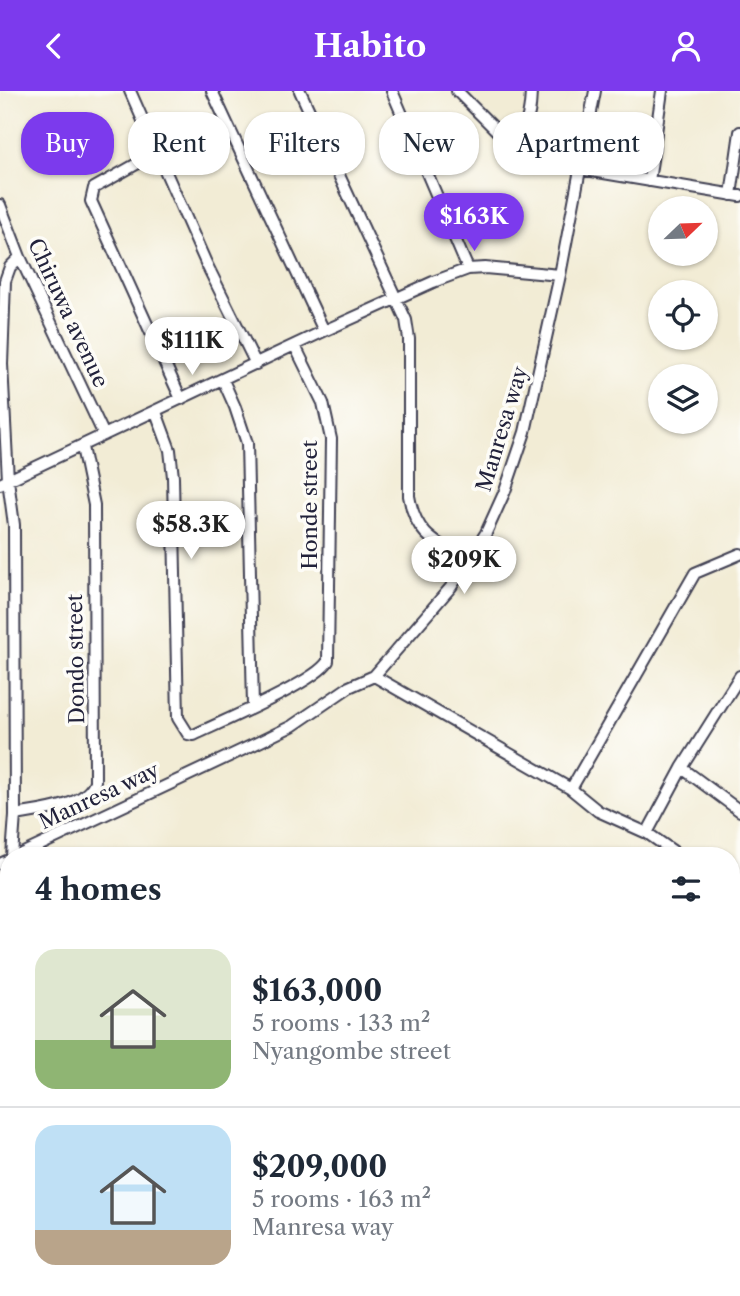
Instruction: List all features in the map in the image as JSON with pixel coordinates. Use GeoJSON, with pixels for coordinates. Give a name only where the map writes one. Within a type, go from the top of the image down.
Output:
{"type":"FeatureCollection","features":[{"type":"Feature","properties":{"kind":"street"},"geometry":{"type":"LineString","coordinates":[[130,91],[139,112]]}},
{"type":"Feature","properties":{"kind":"street"},"geometry":{"type":"LineString","coordinates":[[212,91],[324,331]]}},
{"type":"Feature","properties":{"kind":"street"},"geometry":{"type":"LineString","coordinates":[[300,91],[406,320],[409,339],[409,496],[417,525],[427,537],[469,562]]}},
{"type":"Feature","properties":{"kind":"street"},"geometry":{"type":"LineString","coordinates":[[393,91],[468,269]]}},
{"type":"Feature","properties":{"kind":"street"},"geometry":{"type":"LineString","coordinates":[[457,91],[499,132],[512,133],[524,127],[530,113],[531,91]]}},
{"type":"Feature","properties":{"kind":"street","name":"Manresa way"},"geometry":{"type":"LineString","coordinates":[[592,112],[596,91]]}},
{"type":"Feature","properties":{"kind":"street"},"geometry":{"type":"LineString","coordinates":[[649,181],[662,91]]}},
{"type":"Feature","properties":{"kind":"street"},"geometry":{"type":"LineString","coordinates":[[611,175],[735,195],[740,132]]}},
{"type":"Feature","properties":{"kind":"street"},"geometry":{"type":"LineString","coordinates":[[128,169],[94,188],[91,201],[181,399]]}},
{"type":"Feature","properties":{"kind":"street"},"geometry":{"type":"LineString","coordinates":[[166,175],[256,364]]}},
{"type":"Feature","properties":{"kind":"street","name":"Manresa way"},"geometry":{"type":"LineString","coordinates":[[33,847],[292,726],[349,687],[374,676],[451,587],[469,562],[499,506],[526,432],[579,175]]}},
{"type":"Feature","properties":{"kind":"street","name":"Chiruwa avenue"},"geometry":{"type":"LineString","coordinates":[[0,205],[20,257],[104,435]]}},
{"type":"Feature","properties":{"kind":"street"},"geometry":{"type":"LineString","coordinates":[[13,847],[15,815],[14,525],[4,482],[2,364],[5,267],[20,257]]}},
{"type":"Feature","properties":{"kind":"street"},"geometry":{"type":"LineString","coordinates":[[4,482],[397,297],[468,269],[494,268],[560,275]]}},
{"type":"Feature","properties":{"kind":"street","name":"Honde street"},"geometry":{"type":"LineString","coordinates":[[253,706],[323,669],[329,657],[331,439],[323,403],[295,346]]}},
{"type":"Feature","properties":{"kind":"street"},"geometry":{"type":"LineString","coordinates":[[156,412],[172,463],[178,722],[188,734],[194,735],[253,706],[247,443],[223,380]]}},
{"type":"Feature","properties":{"kind":"street","name":"Dondo street"},"geometry":{"type":"LineString","coordinates":[[15,815],[63,806],[88,793],[95,781],[94,505],[82,447]]}},
{"type":"Feature","properties":{"kind":"street"},"geometry":{"type":"LineString","coordinates":[[570,789],[695,573],[740,554]]}},
{"type":"Feature","properties":{"kind":"street"},"geometry":{"type":"LineString","coordinates":[[374,676],[570,789],[598,811],[647,833],[667,847]]}},
{"type":"Feature","properties":{"kind":"street"},"geometry":{"type":"LineString","coordinates":[[647,833],[682,768],[740,676]]}},
{"type":"Feature","properties":{"kind":"street"},"geometry":{"type":"LineString","coordinates":[[682,768],[740,811]]}}]}
